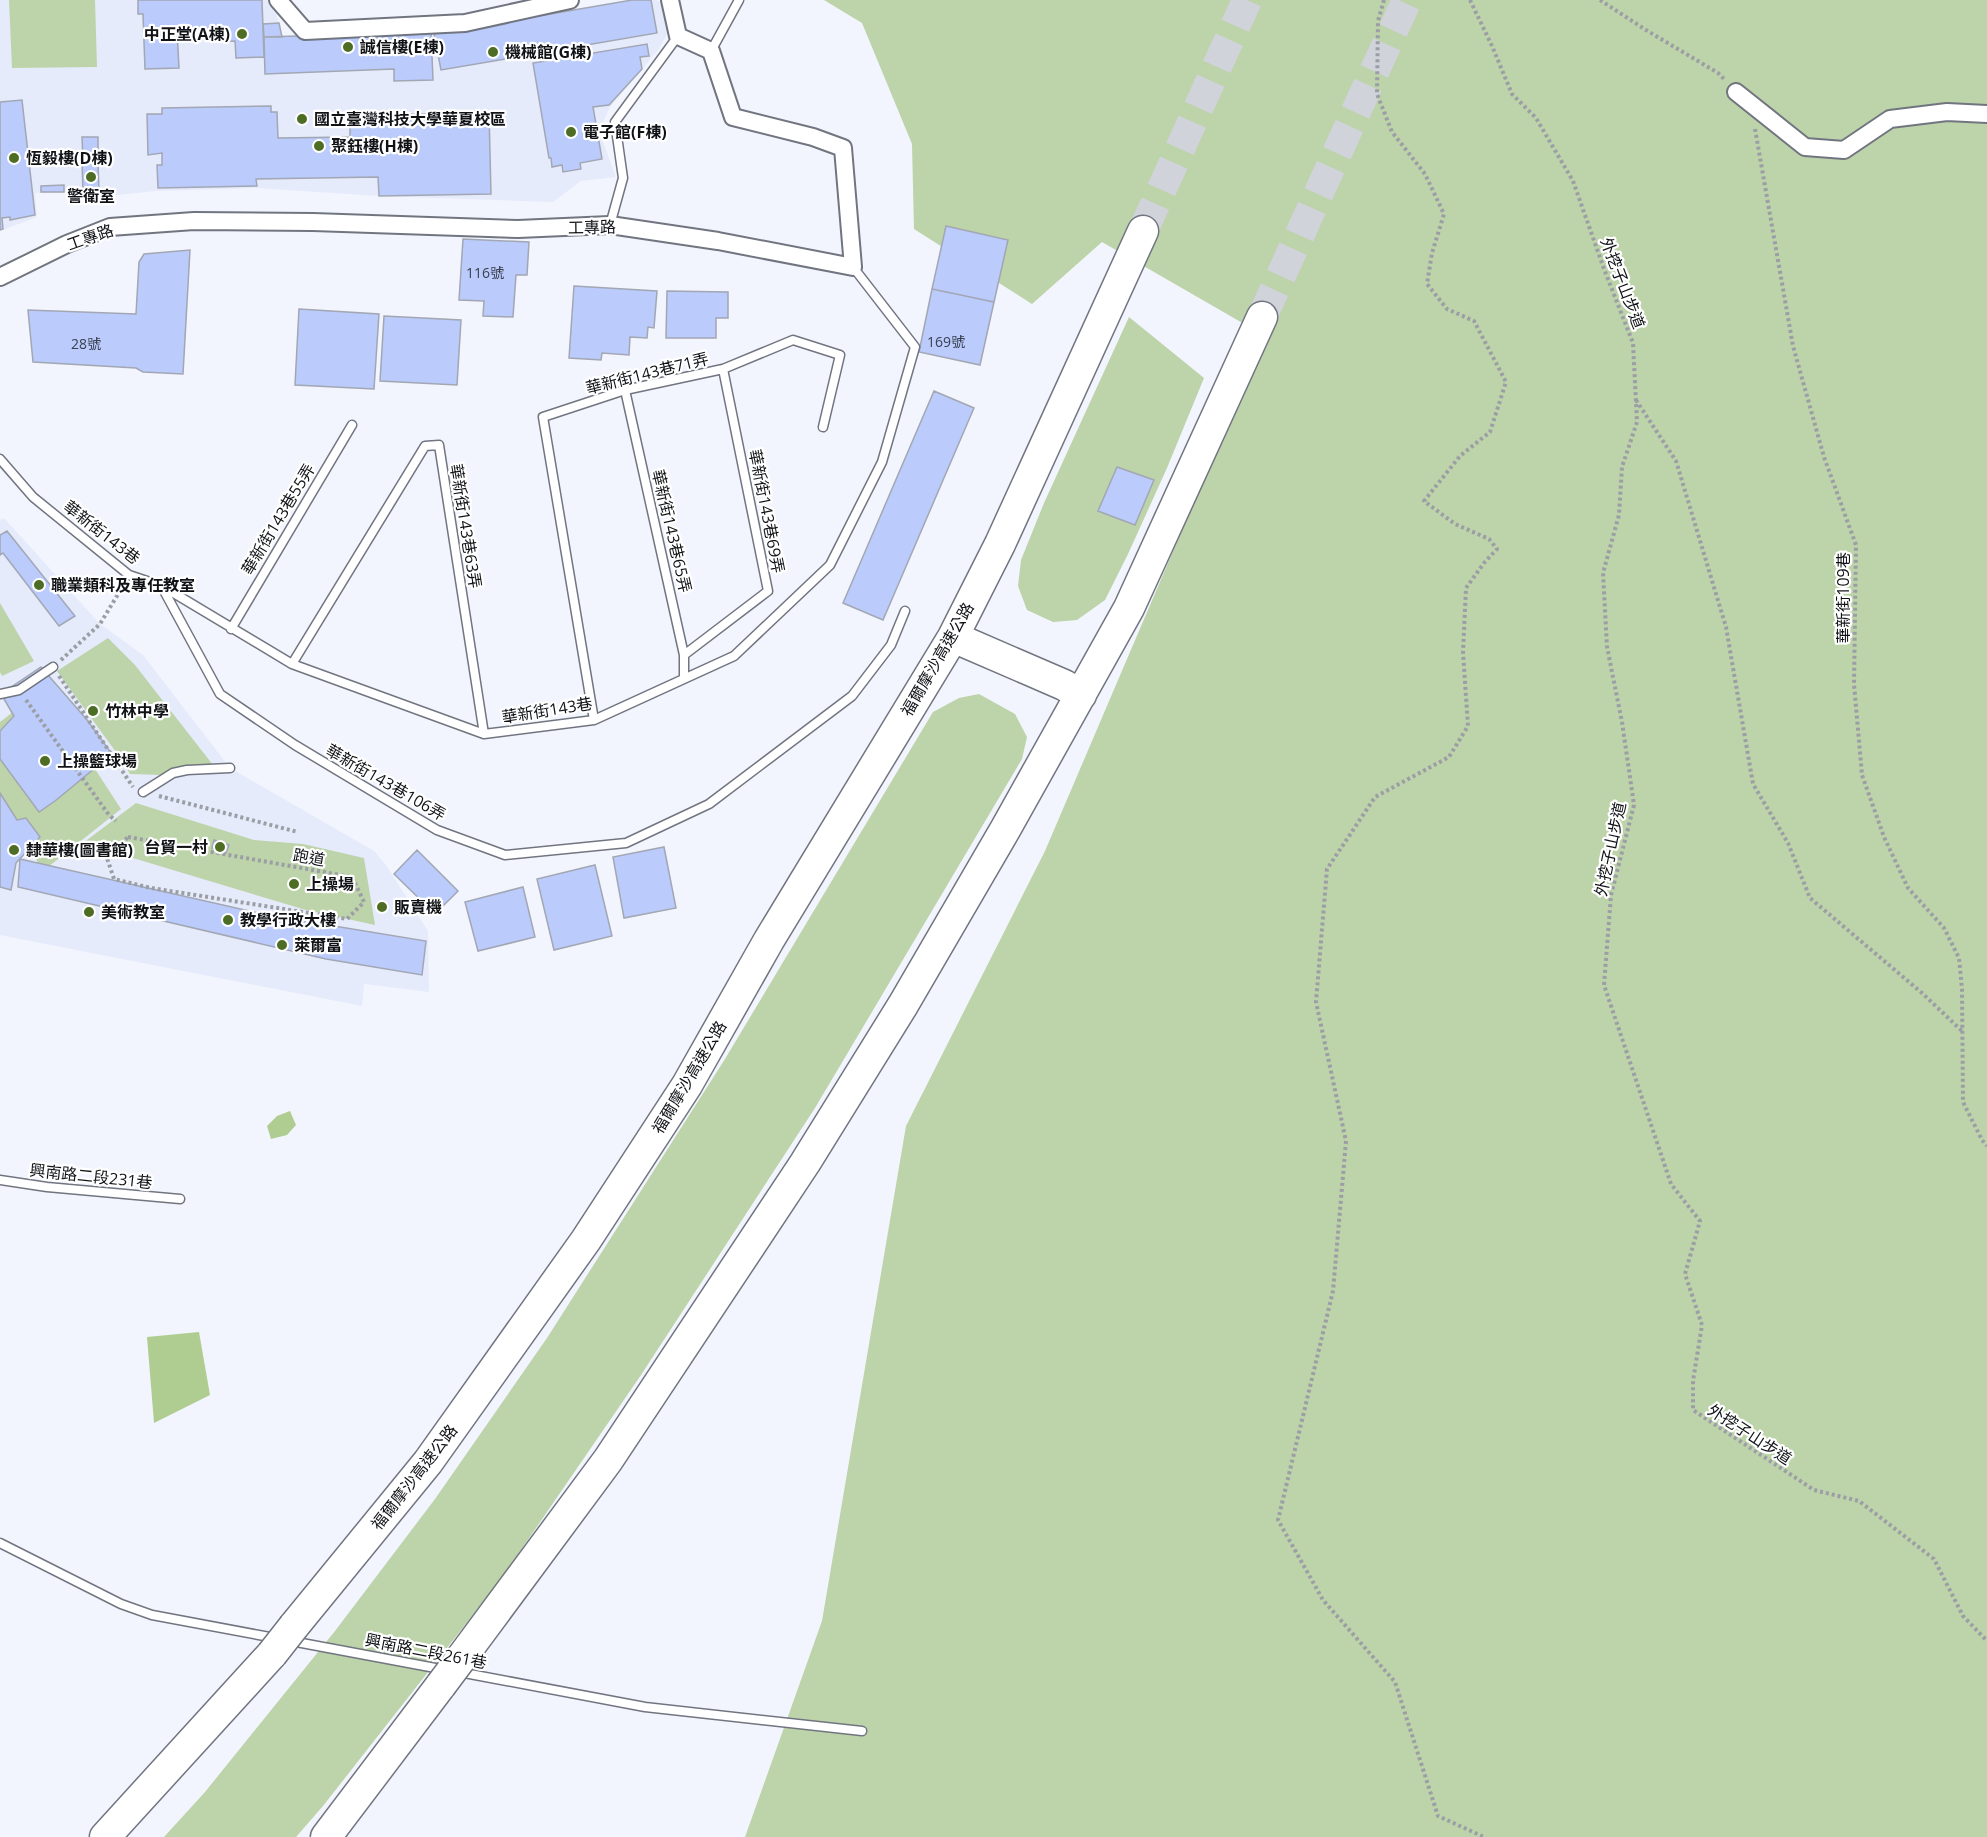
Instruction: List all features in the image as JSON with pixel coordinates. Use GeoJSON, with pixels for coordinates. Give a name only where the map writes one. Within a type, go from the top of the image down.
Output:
{"type":"FeatureCollection","features":[{"type":"Feature","properties":{"kind":"highway","name":"福爾摩沙高速公路"},"geometry":{"type":"LineString","coordinates":[[105,1837],[272,1654],[428,1462],[586,1240],[687,1085],[769,940],[952,637],[1000,544],[1143,231]]}},
{"type":"Feature","properties":{"kind":"highway"},"geometry":{"type":"LineString","coordinates":[[326,1837],[608,1460],[805,1163],[903,1005],[1129,608],[1262,317]]}},
{"type":"Feature","properties":{"kind":"highway"},"geometry":{"type":"LineString","coordinates":[[952,637],[1064,684],[1081,694]]}},
{"type":"Feature","properties":{"kind":"street"},"geometry":{"type":"LineString","coordinates":[[278,0],[304,31],[465,23],[570,0]]}},
{"type":"Feature","properties":{"kind":"street"},"geometry":{"type":"LineString","coordinates":[[670,0],[678,36],[711,51],[734,117],[813,136],[843,148],[853,267]]}},
{"type":"Feature","properties":{"kind":"street"},"geometry":{"type":"LineString","coordinates":[[1736,92],[1805,147],[1844,150],[1890,119],[1947,112],[1987,114]]}},
{"type":"Feature","properties":{"kind":"street","name":"工專路"},"geometry":{"type":"LineString","coordinates":[[0,277],[67,244],[110,227],[194,221],[313,222],[518,229],[610,225],[718,241],[853,267]]}},
{"type":"Feature","properties":{"kind":"lane"},"geometry":{"type":"LineString","coordinates":[[711,51],[739,0]]}},
{"type":"Feature","properties":{"kind":"lane"},"geometry":{"type":"LineString","coordinates":[[610,225],[623,178],[615,122],[678,36]]}},
{"type":"Feature","properties":{"kind":"lane","name":"華新街143巷"},"geometry":{"type":"LineString","coordinates":[[0,459],[33,497],[129,575],[162,586],[292,664],[484,734],[594,720],[734,656],[830,565],[882,462],[915,347],[853,267]]}},
{"type":"Feature","properties":{"kind":"lane","name":"華新街143巷71弄"},"geometry":{"type":"LineString","coordinates":[[594,720],[543,417],[625,390],[723,369],[794,340],[840,355],[824,426]]}},
{"type":"Feature","properties":{"kind":"lane","name":"華新街143巷69弄"},"geometry":{"type":"LineString","coordinates":[[684,655],[768,591],[723,369]]}},
{"type":"Feature","properties":{"kind":"lane","name":"華新街143巷65弄"},"geometry":{"type":"LineString","coordinates":[[625,390],[684,655],[684,678]]}},
{"type":"Feature","properties":{"kind":"lane","name":"華新街143巷55弄"},"geometry":{"type":"LineString","coordinates":[[231,628],[352,425]]}},
{"type":"Feature","properties":{"kind":"lane","name":"華新街143巷63弄"},"geometry":{"type":"LineString","coordinates":[[292,664],[424,446],[439,445],[484,734]]}},
{"type":"Feature","properties":{"kind":"lane","name":"華新街143巷106弄"},"geometry":{"type":"LineString","coordinates":[[162,586],[219,694],[295,745],[437,830],[505,855],[626,843],[709,804],[852,696],[891,645],[905,611]]}},
{"type":"Feature","properties":{"kind":"lane"},"geometry":{"type":"LineString","coordinates":[[0,694],[19,690],[53,667]]}},
{"type":"Feature","properties":{"kind":"lane"},"geometry":{"type":"LineString","coordinates":[[143,792],[173,773],[230,768]]}},
{"type":"Feature","properties":{"kind":"lane","name":"興南路二段231巷"},"geometry":{"type":"LineString","coordinates":[[0,1180],[47,1187],[180,1199]]}},
{"type":"Feature","properties":{"kind":"lane","name":"興南路二段261巷"},"geometry":{"type":"LineString","coordinates":[[0,1544],[121,1604],[152,1616],[645,1707],[862,1731]]}},
{"type":"Feature","properties":{"kind":"path"},"geometry":{"type":"LineString","coordinates":[[1384,0],[1378,21],[1377,94],[1392,132],[1425,174],[1444,214],[1432,253],[1426,284],[1447,309],[1474,321],[1506,382],[1490,432],[1460,456],[1424,501],[1455,524],[1489,539],[1497,549],[1484,562],[1466,588],[1463,652],[1468,726],[1449,757],[1375,797],[1327,869],[1316,1002],[1346,1141],[1333,1291],[1278,1520],[1323,1600],[1395,1682],[1438,1816],[1484,1837]]}},
{"type":"Feature","properties":{"kind":"path","name":"外挖子山步道"},"geometry":{"type":"LineString","coordinates":[[1470,0],[1512,94],[1536,117],[1573,181],[1633,343],[1637,422],[1622,467],[1618,514],[1603,573],[1607,647],[1622,722],[1634,805],[1611,895],[1604,985],[1671,1184],[1700,1221],[1685,1274],[1702,1325],[1693,1381],[1693,1410],[1814,1490],[1859,1501],[1934,1559],[1964,1616],[1987,1641]]}},
{"type":"Feature","properties":{"kind":"path","name":"華新街109巷"},"geometry":{"type":"LineString","coordinates":[[1600,0],[1718,73],[1736,92],[1754,121],[1793,346],[1824,457],[1856,545],[1854,684],[1862,775],[1884,837],[1908,888],[1944,928],[1959,958],[1962,989],[1963,1102],[1987,1146]]}},
{"type":"Feature","properties":{"kind":"path"},"geometry":{"type":"LineString","coordinates":[[1636,399],[1676,461],[1726,627],[1753,784],[1788,843],[1810,898],[1922,993],[1962,1031]]}},
{"type":"Feature","properties":{"kind":"path"},"geometry":{"type":"LineString","coordinates":[[53,667],[100,624],[129,575]]}},
{"type":"Feature","properties":{"kind":"path"},"geometry":{"type":"LineString","coordinates":[[19,690],[109,815],[116,821]]}},
{"type":"Feature","properties":{"kind":"path","name":"跑道"},"geometry":{"type":"LineString","coordinates":[[128,837],[352,877],[364,902],[347,919],[151,888],[114,879],[107,858],[128,837]]}},
{"type":"Feature","properties":{"kind":"shaded area","name":"國立臺灣科技大學華夏校區"},"geometry":{"type":"Polygon","coordinates":[[[0,0],[267,0],[275,10],[283,37],[451,31],[632,0],[656,0],[664,4],[668,26],[667,34],[659,49],[610,107],[599,131],[616,177],[581,181],[553,202],[379,196],[256,188],[156,191],[97,197],[97,191],[35,193],[37,217],[0,231],[0,0]]]}},
{"type":"Feature","properties":{"kind":"shaded area"},"geometry":{"type":"Polygon","coordinates":[[[9,0],[95,0],[97,67],[12,68],[9,0]]]}},
{"type":"Feature","properties":{"kind":"shaded area"},"geometry":{"type":"Polygon","coordinates":[[[824,0],[1987,0],[1987,1837],[745,1837],[822,1621],[906,1126],[1045,851],[1265,336],[1102,242],[1032,304],[914,229],[912,144],[862,23],[824,0]]]}},
{"type":"Feature","properties":{"kind":"shaded area"},"geometry":{"type":"Polygon","coordinates":[[[1129,317],[1204,378],[1167,468],[1105,600],[1077,620],[1053,622],[1027,610],[1018,586],[1021,560],[1044,503],[1129,317]]]}},
{"type":"Feature","properties":{"kind":"shaded area","name":"竹林中學"},"geometry":{"type":"Polygon","coordinates":[[[4,518],[100,624],[143,655],[230,768],[374,851],[386,865],[428,931],[429,992],[364,984],[362,1006],[0,935],[0,520],[4,518]]]}},
{"type":"Feature","properties":{"kind":"shaded area"},"geometry":{"type":"Polygon","coordinates":[[[0,603],[34,661],[2,676],[0,672],[0,603]]]}},
{"type":"Feature","properties":{"kind":"shaded area"},"geometry":{"type":"Polygon","coordinates":[[[108,638],[135,665],[213,765],[162,775],[130,774],[57,671],[108,638]]]}},
{"type":"Feature","properties":{"kind":"shaded area","name":"上操籃球場"},"geometry":{"type":"Polygon","coordinates":[[[43,689],[121,809],[43,871],[0,800],[0,722],[43,689]]]}},
{"type":"Feature","properties":{"kind":"shaded area"},"geometry":{"type":"Polygon","coordinates":[[[979,694],[1015,714],[1027,737],[1022,759],[815,1108],[641,1375],[501,1579],[323,1806],[296,1837],[164,1837],[205,1792],[335,1631],[435,1499],[547,1338],[725,1059],[933,712],[959,698],[979,694]]]}},
{"type":"Feature","properties":{"kind":"shaded area","name":"上操場"},"geometry":{"type":"Polygon","coordinates":[[[136,803],[254,840],[303,844],[364,858],[375,925],[306,910],[83,843],[136,803]]]}},
{"type":"Feature","properties":{"kind":"shaded area"},"geometry":{"type":"Polygon","coordinates":[[[290,1111],[296,1125],[287,1135],[271,1139],[267,1126],[277,1116],[290,1111]]]}},
{"type":"Feature","properties":{"kind":"shaded area"},"geometry":{"type":"Polygon","coordinates":[[[199,1332],[210,1395],[154,1423],[147,1337],[199,1332]]]}},
{"type":"Feature","properties":{"kind":"building","name":"中正堂(A棟)"},"geometry":{"type":"Polygon","coordinates":[[[138,0],[262,0],[264,57],[236,58],[235,41],[222,42],[221,29],[177,30],[179,68],[145,69],[143,14],[138,14],[138,0]]]}},
{"type":"Feature","properties":{"kind":"building","name":"機械館(G棟)"},"geometry":{"type":"Polygon","coordinates":[[[632,0],[651,0],[657,33],[441,70],[434,34],[632,0]]]}},
{"type":"Feature","properties":{"kind":"building"},"geometry":{"type":"Polygon","coordinates":[[[279,23],[282,37],[264,37],[263,24],[279,23]]]}},
{"type":"Feature","properties":{"kind":"building","name":"誠信樓(E棟)"},"geometry":{"type":"Polygon","coordinates":[[[431,32],[433,80],[394,81],[394,69],[265,74],[264,37],[431,32]]]}},
{"type":"Feature","properties":{"kind":"building","name":"電子館(F棟)"},"geometry":{"type":"Polygon","coordinates":[[[647,44],[649,56],[640,57],[642,69],[609,105],[593,107],[602,159],[580,163],[581,169],[563,172],[562,165],[552,167],[533,63],[647,44]]]}},
{"type":"Feature","properties":{"kind":"building","name":"恆毅樓(D棟)"},"geometry":{"type":"Polygon","coordinates":[[[22,100],[35,215],[10,220],[10,217],[2,218],[3,229],[0,230],[0,102],[22,100]]]}},
{"type":"Feature","properties":{"kind":"building","name":"聚鈺樓(H棟)"},"geometry":{"type":"Polygon","coordinates":[[[271,106],[271,112],[277,112],[278,138],[350,137],[350,125],[377,124],[377,115],[489,112],[491,194],[379,196],[378,177],[256,179],[257,186],[158,188],[157,165],[162,165],[162,153],[148,155],[147,114],[162,114],[162,108],[271,106]]]}},
{"type":"Feature","properties":{"kind":"building"},"geometry":{"type":"Polygon","coordinates":[[[82,137],[98,137],[98,161],[83,161],[82,137]]]}},
{"type":"Feature","properties":{"kind":"building","name":"警衛室"},"geometry":{"type":"Polygon","coordinates":[[[82,163],[98,163],[99,191],[83,192],[82,163]]]}},
{"type":"Feature","properties":{"kind":"building"},"geometry":{"type":"Polygon","coordinates":[[[64,185],[64,192],[41,192],[41,186],[64,185]]]}},
{"type":"Feature","properties":{"kind":"building"},"geometry":{"type":"Polygon","coordinates":[[[946,226],[1008,240],[994,302],[932,289],[946,226]]]}},
{"type":"Feature","properties":{"kind":"building"},"geometry":{"type":"Polygon","coordinates":[[[463,239],[529,242],[527,275],[516,275],[513,317],[483,316],[484,301],[459,300],[463,239]]]}},
{"type":"Feature","properties":{"kind":"building"},"geometry":{"type":"Polygon","coordinates":[[[190,250],[183,374],[143,372],[136,368],[33,362],[28,310],[136,314],[139,262],[144,254],[190,250]]]}},
{"type":"Feature","properties":{"kind":"building"},"geometry":{"type":"Polygon","coordinates":[[[574,286],[657,291],[654,328],[648,327],[647,338],[630,337],[629,355],[602,353],[601,360],[569,358],[574,286]]]}},
{"type":"Feature","properties":{"kind":"building"},"geometry":{"type":"Polygon","coordinates":[[[932,289],[994,302],[980,365],[919,352],[932,289]]]}},
{"type":"Feature","properties":{"kind":"building"},"geometry":{"type":"Polygon","coordinates":[[[667,291],[728,292],[728,318],[716,318],[716,338],[666,338],[667,291]]]}},
{"type":"Feature","properties":{"kind":"building"},"geometry":{"type":"Polygon","coordinates":[[[299,309],[379,314],[374,389],[295,385],[299,309]]]}},
{"type":"Feature","properties":{"kind":"building"},"geometry":{"type":"Polygon","coordinates":[[[384,316],[461,320],[457,385],[380,381],[384,316]]]}},
{"type":"Feature","properties":{"kind":"building"},"geometry":{"type":"Polygon","coordinates":[[[934,391],[974,408],[883,620],[843,603],[934,391]]]}},
{"type":"Feature","properties":{"kind":"building"},"geometry":{"type":"Polygon","coordinates":[[[1117,467],[1154,480],[1135,525],[1098,511],[1117,467]]]}},
{"type":"Feature","properties":{"kind":"building","name":"職業類科及專任教室"},"geometry":{"type":"Polygon","coordinates":[[[7,531],[75,616],[59,626],[3,553],[0,555],[0,535],[7,531]]]}},
{"type":"Feature","properties":{"kind":"building"},"geometry":{"type":"Polygon","coordinates":[[[41,667],[88,721],[112,754],[39,812],[0,759],[0,731],[14,716],[1,694],[41,667]]]}},
{"type":"Feature","properties":{"kind":"building","name":"隸華樓(圖書館)"},"geometry":{"type":"Polygon","coordinates":[[[0,793],[17,820],[26,818],[40,837],[16,863],[11,890],[0,887],[0,793]]]}},
{"type":"Feature","properties":{"kind":"building","name":"台貿一村"},"geometry":{"type":"Polygon","coordinates":[[[214,840],[229,845],[226,853],[212,848],[214,840]]]}},
{"type":"Feature","properties":{"kind":"building"},"geometry":{"type":"Polygon","coordinates":[[[664,847],[676,908],[624,918],[613,857],[664,847]]]}},
{"type":"Feature","properties":{"kind":"building"},"geometry":{"type":"Polygon","coordinates":[[[417,850],[458,891],[435,914],[394,874],[417,850]]]}},
{"type":"Feature","properties":{"kind":"building","name":"教學行政大樓"},"geometry":{"type":"Polygon","coordinates":[[[20,859],[267,915],[426,941],[422,975],[326,959],[18,887],[20,859]]]}},
{"type":"Feature","properties":{"kind":"building"},"geometry":{"type":"Polygon","coordinates":[[[595,865],[612,936],[554,950],[537,879],[595,865]]]}},
{"type":"Feature","properties":{"kind":"building"},"geometry":{"type":"Polygon","coordinates":[[[523,887],[535,937],[478,951],[465,902],[523,887]]]}},
{"type":"Feature","properties":{"kind":"tunnel"},"geometry":{"type":"LineString","coordinates":[[1143,231],[1247,0]]}},
{"type":"Feature","properties":{"kind":"tunnel"},"geometry":{"type":"LineString","coordinates":[[1262,317],[1407,0]]}},
{"type":"Feature","properties":{"kind":"place","name":"中正堂(A棟)"},"geometry":{"type":"Point","coordinates":[242,34]}},
{"type":"Feature","properties":{"kind":"place","name":"誠信樓(E棟)"},"geometry":{"type":"Point","coordinates":[348,47]}},
{"type":"Feature","properties":{"kind":"place","name":"機械館(G棟)"},"geometry":{"type":"Point","coordinates":[493,52]}},
{"type":"Feature","properties":{"kind":"place","name":"國立臺灣科技大學華夏校區"},"geometry":{"type":"Point","coordinates":[302,119]}},
{"type":"Feature","properties":{"kind":"place","name":"電子館(F棟)"},"geometry":{"type":"Point","coordinates":[571,132]}},
{"type":"Feature","properties":{"kind":"place","name":"聚鈺樓(H棟)"},"geometry":{"type":"Point","coordinates":[319,146]}},
{"type":"Feature","properties":{"kind":"place","name":"恆毅樓(D棟)"},"geometry":{"type":"Point","coordinates":[14,158]}},
{"type":"Feature","properties":{"kind":"place","name":"警衛室"},"geometry":{"type":"Point","coordinates":[91,177]}},
{"type":"Feature","properties":{"kind":"place","name":"職業類科及專任教室"},"geometry":{"type":"Point","coordinates":[39,585]}},
{"type":"Feature","properties":{"kind":"place","name":"竹林中學"},"geometry":{"type":"Point","coordinates":[93,711]}},
{"type":"Feature","properties":{"kind":"place","name":"上操籃球場"},"geometry":{"type":"Point","coordinates":[45,761]}},
{"type":"Feature","properties":{"kind":"place","name":"台貿一村"},"geometry":{"type":"Point","coordinates":[220,847]}},
{"type":"Feature","properties":{"kind":"place","name":"隸華樓(圖書館)"},"geometry":{"type":"Point","coordinates":[14,850]}},
{"type":"Feature","properties":{"kind":"place","name":"上操場"},"geometry":{"type":"Point","coordinates":[294,884]}},
{"type":"Feature","properties":{"kind":"place","name":"販賣機"},"geometry":{"type":"Point","coordinates":[382,907]}},
{"type":"Feature","properties":{"kind":"place","name":"美術教室"},"geometry":{"type":"Point","coordinates":[89,912]}},
{"type":"Feature","properties":{"kind":"place","name":"教學行政大樓"},"geometry":{"type":"Point","coordinates":[228,920]}},
{"type":"Feature","properties":{"kind":"place","name":"萊爾富"},"geometry":{"type":"Point","coordinates":[282,945]}}]}
